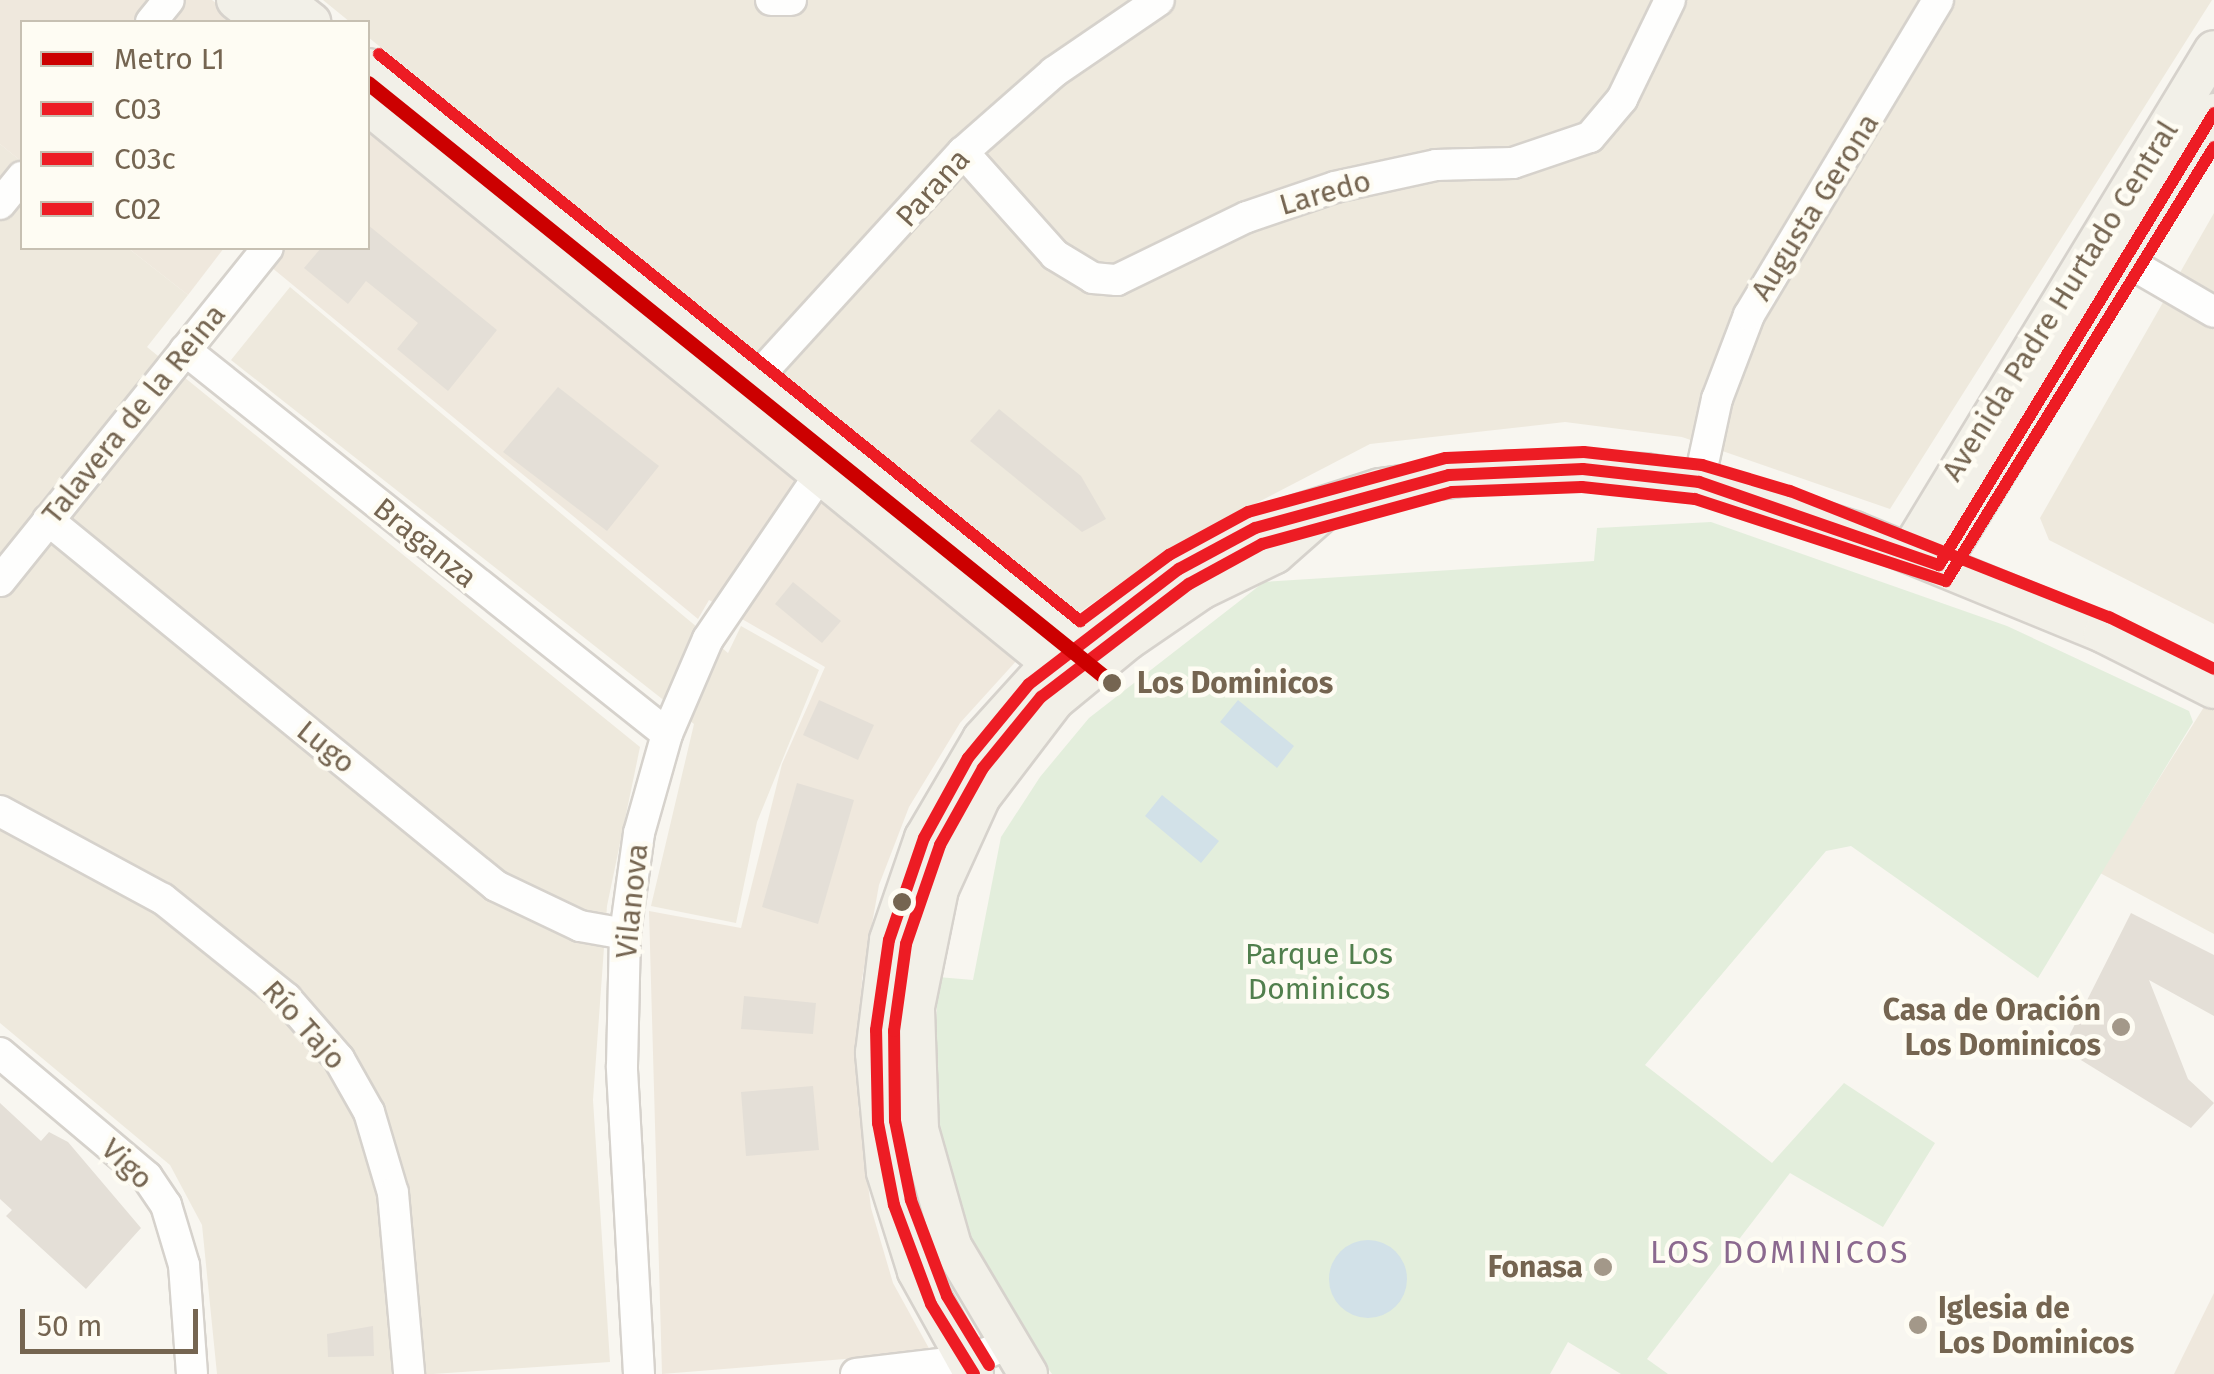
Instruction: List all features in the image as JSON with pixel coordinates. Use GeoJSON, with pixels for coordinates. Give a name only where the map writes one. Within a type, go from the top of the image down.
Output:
{"type":"FeatureCollection","features":[{"type":"Feature","properties":{"kind":"main road"},"geometry":{"type":"LineString","coordinates":[[236,0],[292,11]]}},
{"type":"Feature","properties":{"kind":"main road","name":"Avenida Padre Hurtado Central"},"geometry":{"type":"LineString","coordinates":[[1924,560],[2214,50]]}},
{"type":"Feature","properties":{"kind":"main road"},"geometry":{"type":"LineString","coordinates":[[375,100],[744,391],[1076,662]]}},
{"type":"Feature","properties":{"kind":"main road","name":"Avenida Padre Hurtado Central"},"geometry":{"type":"LineString","coordinates":[[1924,560],[2123,259],[2214,113]]}},
{"type":"Feature","properties":{"kind":"main road"},"geometry":{"type":"LineString","coordinates":[[744,391],[820,474],[1076,662]]}},
{"type":"Feature","properties":{"kind":"main road"},"geometry":{"type":"LineString","coordinates":[[969,1368],[917,1272],[890,1188],[876,1100],[879,996],[900,898],[933,818],[982,740],[1076,662],[1201,590],[1275,554],[1328,508],[1380,488],[1512,470],[1700,482],[1924,560],[2214,689]]}},
{"type":"Feature","properties":{"kind":"main road"},"geometry":{"type":"LineString","coordinates":[[1018,1366],[964,1274],[932,1189],[914,1089],[914,1008],[933,908],[967,823],[1076,662]]}},
{"type":"Feature","properties":{"kind":"street"},"geometry":{"type":"LineString","coordinates":[[153,20],[169,0]]}},
{"type":"Feature","properties":{"kind":"street"},"geometry":{"type":"LineString","coordinates":[[771,0],[791,0]]}},
{"type":"Feature","properties":{"kind":"street","name":"Parana"},"geometry":{"type":"LineString","coordinates":[[744,391],[963,152],[1054,72],[1159,0]]}},
{"type":"Feature","properties":{"kind":"street","name":"Laredo"},"geometry":{"type":"LineString","coordinates":[[963,152],[1055,255],[1093,278],[1117,280],[1247,217],[1335,187],[1436,165],[1513,163],[1590,137],[1622,99],[1670,0]]}},
{"type":"Feature","properties":{"kind":"street","name":"Augusta Gerona"},"geometry":{"type":"LineString","coordinates":[[1700,482],[1717,399],[1749,315],[1938,0]]}},
{"type":"Feature","properties":{"kind":"street"},"geometry":{"type":"LineString","coordinates":[[0,204],[20,179]]}},
{"type":"Feature","properties":{"kind":"street","name":"Talavera de la Reina"},"geometry":{"type":"LineString","coordinates":[[0,582],[266,250]]}},
{"type":"Feature","properties":{"kind":"street"},"geometry":{"type":"LineString","coordinates":[[2123,259],[2214,312]]}},
{"type":"Feature","properties":{"kind":"street","name":"Braganza"},"geometry":{"type":"LineString","coordinates":[[185,350],[667,734]]}},
{"type":"Feature","properties":{"kind":"street","name":"Vilanova"},"geometry":{"type":"LineString","coordinates":[[639,1374],[622,1066],[625,934],[639,833],[667,734],[733,594],[820,474]]}},
{"type":"Feature","properties":{"kind":"street","name":"Lugo"},"geometry":{"type":"LineString","coordinates":[[48,520],[496,886],[580,926],[625,934]]}},
{"type":"Feature","properties":{"kind":"street","name":"Río Tajo"},"geometry":{"type":"LineString","coordinates":[[0,811],[90,853],[176,908],[286,998],[339,1059],[369,1112],[393,1194],[409,1374]]}},
{"type":"Feature","properties":{"kind":"street","name":"Vigo"},"geometry":{"type":"LineString","coordinates":[[0,1053],[146,1178],[166,1206],[184,1265],[192,1374]]}},
{"type":"Feature","properties":{"kind":"street"},"geometry":{"type":"LineString","coordinates":[[856,1374],[1018,1366]]}},
{"type":"Feature","properties":{"kind":"shaded area"},"geometry":{"type":"Polygon","coordinates":[[[0,0],[212,0],[237,20],[20,20],[20,160],[0,144],[0,0]]]}},
{"type":"Feature","properties":{"kind":"shaded area"},"geometry":{"type":"Polygon","coordinates":[[[323,0],[2212,0],[1890,509],[1682,437],[1565,422],[1370,444],[1170,548],[1076,615],[370,39],[370,20],[348,20],[323,0]]]}},
{"type":"Feature","properties":{"kind":"shaded area"},"geometry":{"type":"Polygon","coordinates":[[[370,127],[1018,659],[960,723],[909,807],[879,885],[862,979],[858,1104],[871,1208],[893,1283],[931,1352],[662,1374],[649,911],[741,928],[782,764],[825,667],[709,600],[698,619],[250,250],[370,250],[370,127]]]}},
{"type":"Feature","properties":{"kind":"shaded area"},"geometry":{"type":"Polygon","coordinates":[[[0,144],[20,160],[20,250],[131,250],[188,295],[147,347],[640,747],[607,906],[593,1100],[610,1362],[433,1374],[217,1374],[202,1225],[170,1165],[0,1023],[0,144]]]}},
{"type":"Feature","properties":{"kind":"shaded area"},"geometry":{"type":"Polygon","coordinates":[[[2214,213],[2214,624],[2049,540],[2040,518],[2214,213]]]}},
{"type":"Feature","properties":{"kind":"shaded area"},"geometry":{"type":"Polygon","coordinates":[[[131,250],[222,250],[188,295],[131,250]]]}},
{"type":"Feature","properties":{"kind":"shaded area"},"geometry":{"type":"Polygon","coordinates":[[[290,287],[728,653],[741,626],[819,670],[757,822],[736,923],[651,906],[694,724],[231,360],[290,287]]]}},
{"type":"Feature","properties":{"kind":"shaded area"},"geometry":{"type":"Polygon","coordinates":[[[2214,691],[2214,934],[2100,873],[2214,691]]]}},
{"type":"Feature","properties":{"kind":"shaded area"},"geometry":{"type":"Polygon","coordinates":[[[1238,700],[1294,746],[1277,768],[1220,722],[1238,700]]]}},
{"type":"Feature","properties":{"kind":"shaded area"},"geometry":{"type":"Polygon","coordinates":[[[1162,795],[1219,841],[1201,863],[1145,816],[1162,795]]]}},
{"type":"Feature","properties":{"kind":"shaded area"},"geometry":{"type":"Polygon","coordinates":[[[1368,1240],[1396,1251],[1407,1279],[1396,1307],[1368,1318],[1340,1307],[1329,1279],[1340,1251],[1368,1240]]]}},
{"type":"Feature","properties":{"kind":"shaded area"},"geometry":{"type":"Polygon","coordinates":[[[2214,1293],[2214,1374],[2174,1374],[2214,1293]]]}},
{"type":"Feature","properties":{"kind":"green space","name":"Parque Los Dominicos"},"geometry":{"type":"Polygon","coordinates":[[[1711,522],[2007,626],[2189,711],[2193,722],[2038,978],[1851,846],[1826,851],[1645,1065],[1772,1163],[1844,1083],[1935,1143],[1883,1227],[1790,1173],[1647,1359],[1668,1374],[1621,1374],[1568,1342],[1550,1374],[1052,1374],[995,1295],[967,1236],[944,1180],[934,1093],[938,977],[973,980],[1001,837],[1040,777],[1089,718],[1264,582],[1594,561],[1597,528],[1711,522]]]}},
{"type":"Feature","properties":{"kind":"building"},"geometry":{"type":"Polygon","coordinates":[[[370,227],[497,330],[448,391],[397,349],[418,323],[366,281],[348,304],[304,268],[319,250],[370,250],[370,227]]]}},
{"type":"Feature","properties":{"kind":"building"},"geometry":{"type":"Polygon","coordinates":[[[558,387],[659,466],[607,531],[503,452],[558,387]]]}},
{"type":"Feature","properties":{"kind":"building"},"geometry":{"type":"Polygon","coordinates":[[[999,409],[1081,476],[1106,519],[1082,532],[970,441],[999,409]]]}},
{"type":"Feature","properties":{"kind":"building"},"geometry":{"type":"Polygon","coordinates":[[[793,582],[841,621],[822,643],[775,604],[793,582]]]}},
{"type":"Feature","properties":{"kind":"building"},"geometry":{"type":"Polygon","coordinates":[[[819,700],[874,725],[858,760],[803,735],[819,700]]]}},
{"type":"Feature","properties":{"kind":"building"},"geometry":{"type":"Polygon","coordinates":[[[797,783],[854,800],[818,924],[762,907],[797,783]]]}},
{"type":"Feature","properties":{"kind":"building","name":"Casa de Oración Los Dominicos"},"geometry":{"type":"Polygon","coordinates":[[[2131,913],[2214,955],[2214,1016],[2149,980],[2188,1079],[2214,1103],[2191,1128],[2076,1057],[2068,1038],[2131,913]]]}},
{"type":"Feature","properties":{"kind":"building"},"geometry":{"type":"Polygon","coordinates":[[[744,996],[816,1003],[813,1034],[741,1029],[744,996]]]}},
{"type":"Feature","properties":{"kind":"building"},"geometry":{"type":"Polygon","coordinates":[[[813,1086],[819,1150],[746,1156],[741,1092],[813,1086]]]}},
{"type":"Feature","properties":{"kind":"building"},"geometry":{"type":"Polygon","coordinates":[[[0,1103],[41,1141],[49,1132],[68,1142],[141,1228],[86,1289],[6,1216],[12,1210],[0,1199],[0,1103]]]}},
{"type":"Feature","properties":{"kind":"building"},"geometry":{"type":"Polygon","coordinates":[[[373,1326],[374,1356],[328,1357],[327,1334],[373,1326]]]}},
{"type":"Feature","properties":{"kind":"metro line","name":"L1"},"geometry":{"type":"LineString","coordinates":[[370,85],[1112,683]]}},
{"type":"Feature","properties":{"kind":"transit line","name":"C02"},"geometry":{"type":"LineString","coordinates":[[379,54],[1080,621],[1169,555],[1248,512],[1446,458],[1584,452],[1702,465],[1790,491],[2109,617],[2214,669]]}},
{"type":"Feature","properties":{"kind":"transit line","name":"C03"},"geometry":{"type":"LineString","coordinates":[[974,1374],[931,1304],[894,1205],[878,1123],[876,1030],[889,940],[924,838],[968,758],[1029,684],[1179,569],[1255,528],[1449,475],[1583,469],[1699,482],[1939,565],[2214,113]]}},
{"type":"Feature","properties":{"kind":"transit line","name":"C03c"},"geometry":{"type":"LineString","coordinates":[[989,1365],[947,1296],[911,1200],[895,1121],[894,1031],[906,944],[940,845],[983,768],[1041,697],[1189,584],[1262,544],[1452,492],[1582,487],[1695,499],[1946,581],[2214,147]]}},
{"type":"Feature","properties":{"kind":"place","name":"Los Dominicos"},"geometry":{"type":"Point","coordinates":[1112,683]}},
{"type":"Feature","properties":{"kind":"place","name":"Casa de Oración Los Dominicos"},"geometry":{"type":"Point","coordinates":[2121,1027]}},
{"type":"Feature","properties":{"kind":"place","name":"Fonasa"},"geometry":{"type":"Point","coordinates":[1603,1267]}},
{"type":"Feature","properties":{"kind":"place","name":"Iglesia de Los Dominicos"},"geometry":{"type":"Point","coordinates":[1918,1325]}},
{"type":"Feature","properties":{"kind":"district","name":"LOS DOMINICOS"},"geometry":{"type":"Point","coordinates":[1780,1252]}}]}
